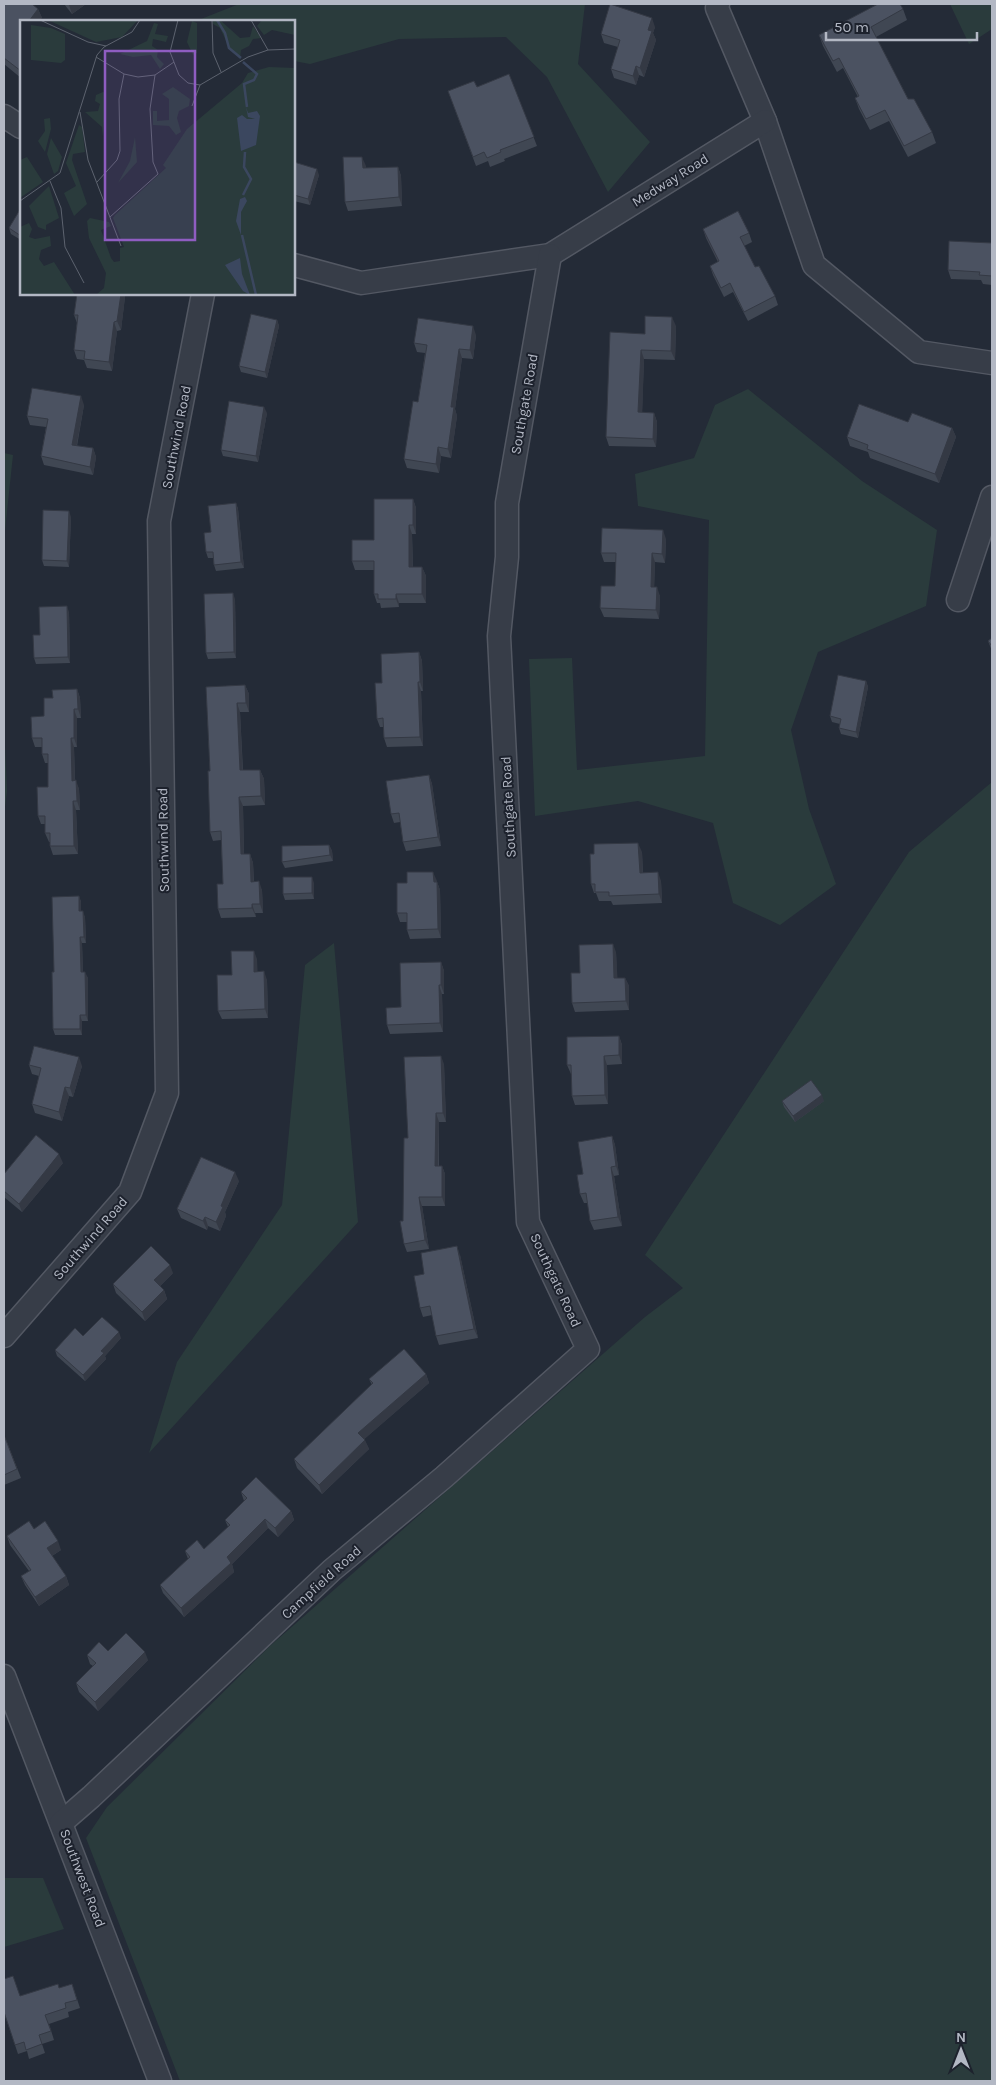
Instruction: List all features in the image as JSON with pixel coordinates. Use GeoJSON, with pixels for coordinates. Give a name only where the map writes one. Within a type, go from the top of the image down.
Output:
{"type":"FeatureCollection","features":[{"type":"Feature","properties":{"kind":"street"},"geometry":{"type":"LineString","coordinates":[[718,4],[717,8],[765,121],[814,265],[919,352],[992,363]]}},
{"type":"Feature","properties":{"kind":"street"},"geometry":{"type":"LineString","coordinates":[[4,116],[20,126]]}},
{"type":"Feature","properties":{"kind":"street","name":"Medway Road"},"geometry":{"type":"LineString","coordinates":[[295,265],[361,283],[550,255],[765,121]]}},
{"type":"Feature","properties":{"kind":"street","name":"Southgate Road"},"geometry":{"type":"LineString","coordinates":[[550,255],[507,503],[507,557],[499,636],[528,1222],[588,1349]]}},
{"type":"Feature","properties":{"kind":"street","name":"Southwind Road"},"geometry":{"type":"LineString","coordinates":[[4,1336],[130,1192],[167,1093],[159,521],[204,295]]}},
{"type":"Feature","properties":{"kind":"street"},"geometry":{"type":"LineString","coordinates":[[958,600],[992,497]]}},
{"type":"Feature","properties":{"kind":"street","name":"Campfield Road"},"geometry":{"type":"LineString","coordinates":[[61,1822],[150,1743],[332,1570],[444,1477],[588,1349]]}},
{"type":"Feature","properties":{"kind":"street","name":"Southwest Road"},"geometry":{"type":"LineString","coordinates":[[4,1676],[160,2081]]}},
{"type":"Feature","properties":{"kind":"shaded area"},"geometry":{"type":"Polygon","coordinates":[[[239,4],[585,4],[578,64],[650,142],[608,192],[547,77],[506,37],[399,39],[310,64],[295,61],[295,20],[199,20],[239,4]]]}},
{"type":"Feature","properties":{"kind":"shaded area"},"geometry":{"type":"Polygon","coordinates":[[[950,4],[992,4],[992,29],[969,44],[950,4]]]}},
{"type":"Feature","properties":{"kind":"shaded area"},"geometry":{"type":"Polygon","coordinates":[[[748,389],[862,481],[937,530],[926,606],[818,652],[791,730],[809,809],[836,884],[780,925],[733,903],[713,823],[638,801],[535,816],[529,659],[572,658],[577,770],[705,756],[709,520],[638,506],[635,474],[694,458],[715,405],[748,389]]]}},
{"type":"Feature","properties":{"kind":"shaded area"},"geometry":{"type":"Polygon","coordinates":[[[4,453],[13,455],[4,540],[4,453]]]}},
{"type":"Feature","properties":{"kind":"shaded area"},"geometry":{"type":"Polygon","coordinates":[[[4,723],[7,791],[4,815],[4,723]]]}},
{"type":"Feature","properties":{"kind":"shaded area"},"geometry":{"type":"Polygon","coordinates":[[[992,782],[992,2081],[180,2081],[86,1838],[107,1807],[270,1646],[645,1317],[683,1288],[645,1255],[909,852],[992,782]]]}},
{"type":"Feature","properties":{"kind":"shaded area"},"geometry":{"type":"Polygon","coordinates":[[[334,943],[358,1222],[149,1453],[177,1362],[282,1205],[305,965],[334,943]]]}},
{"type":"Feature","properties":{"kind":"shaded area"},"geometry":{"type":"Polygon","coordinates":[[[4,1878],[43,1878],[64,1929],[4,1947],[4,1878]]]}},
{"type":"Feature","properties":{"kind":"building"},"geometry":{"type":"Polygon","coordinates":[[[6,4],[32,4],[38,9],[30,20],[20,20],[20,70],[4,58],[4,6],[6,4]]]}},
{"type":"Feature","properties":{"kind":"building"},"geometry":{"type":"Polygon","coordinates":[[[610,4],[652,18],[648,30],[652,31],[640,68],[636,66],[633,76],[611,69],[620,40],[601,34],[610,4]]]}},
{"type":"Feature","properties":{"kind":"building"},"geometry":{"type":"Polygon","coordinates":[[[878,4],[900,4],[903,9],[871,27],[908,99],[914,99],[932,132],[904,146],[885,110],[866,119],[855,98],[859,96],[839,58],[833,61],[819,35],[878,4]]]}},
{"type":"Feature","properties":{"kind":"building"},"geometry":{"type":"Polygon","coordinates":[[[509,74],[534,137],[500,150],[501,152],[487,158],[484,152],[473,157],[448,91],[474,81],[477,87],[509,74]]]}},
{"type":"Feature","properties":{"kind":"building"},"geometry":{"type":"Polygon","coordinates":[[[343,157],[362,157],[363,168],[398,167],[399,197],[345,202],[343,157]]]}},
{"type":"Feature","properties":{"kind":"building"},"geometry":{"type":"Polygon","coordinates":[[[295,162],[317,169],[308,199],[295,195],[295,162]]]}},
{"type":"Feature","properties":{"kind":"building"},"geometry":{"type":"Polygon","coordinates":[[[20,210],[20,235],[9,228],[20,210]]]}},
{"type":"Feature","properties":{"kind":"building"},"geometry":{"type":"Polygon","coordinates":[[[738,211],[749,233],[740,237],[755,267],[759,266],[775,296],[744,312],[730,283],[721,288],[710,266],[719,261],[703,229],[738,211]]]}},
{"type":"Feature","properties":{"kind":"building"},"geometry":{"type":"Polygon","coordinates":[[[949,241],[992,243],[992,276],[979,275],[980,272],[948,270],[949,241]]]}},
{"type":"Feature","properties":{"kind":"building"},"geometry":{"type":"Polygon","coordinates":[[[77,295],[121,295],[117,321],[114,322],[109,362],[84,359],[85,351],[74,350],[78,315],[74,315],[77,295]]]}},
{"type":"Feature","properties":{"kind":"building"},"geometry":{"type":"Polygon","coordinates":[[[251,314],[277,320],[265,372],[239,366],[251,314]]]}},
{"type":"Feature","properties":{"kind":"building"},"geometry":{"type":"Polygon","coordinates":[[[645,316],[672,317],[671,351],[641,350],[638,412],[654,413],[653,439],[606,437],[610,332],[645,334],[645,316]]]}},
{"type":"Feature","properties":{"kind":"building"},"geometry":{"type":"Polygon","coordinates":[[[418,318],[473,326],[470,350],[459,349],[451,407],[454,407],[448,449],[438,447],[436,464],[404,459],[413,401],[418,402],[427,345],[414,343],[418,318]]]}},
{"type":"Feature","properties":{"kind":"building"},"geometry":{"type":"Polygon","coordinates":[[[32,388],[81,396],[72,445],[93,448],[90,467],[41,456],[48,419],[27,416],[32,388]]]}},
{"type":"Feature","properties":{"kind":"building"},"geometry":{"type":"Polygon","coordinates":[[[229,401],[264,407],[256,456],[221,450],[229,401]]]}},
{"type":"Feature","properties":{"kind":"building"},"geometry":{"type":"Polygon","coordinates":[[[859,404],[908,422],[912,413],[952,428],[935,474],[867,449],[868,445],[847,437],[859,404]]]}},
{"type":"Feature","properties":{"kind":"building"},"geometry":{"type":"Polygon","coordinates":[[[374,499],[413,499],[413,525],[409,525],[409,567],[422,567],[422,594],[396,594],[396,599],[378,599],[378,594],[374,594],[374,561],[352,561],[352,540],[374,540],[374,499]]]}},
{"type":"Feature","properties":{"kind":"building"},"geometry":{"type":"Polygon","coordinates":[[[236,503],[241,562],[214,565],[213,552],[206,552],[204,533],[211,532],[208,506],[236,503]]]}},
{"type":"Feature","properties":{"kind":"building"},"geometry":{"type":"Polygon","coordinates":[[[43,510],[69,511],[67,561],[42,560],[43,510]]]}},
{"type":"Feature","properties":{"kind":"building"},"geometry":{"type":"Polygon","coordinates":[[[602,528],[663,530],[662,554],[652,553],[651,587],[657,587],[656,610],[600,608],[601,586],[615,586],[616,553],[601,553],[602,528]]]}},
{"type":"Feature","properties":{"kind":"building"},"geometry":{"type":"Polygon","coordinates":[[[233,593],[234,652],[206,653],[204,594],[233,593]]]}},
{"type":"Feature","properties":{"kind":"building"},"geometry":{"type":"Polygon","coordinates":[[[67,606],[68,657],[34,658],[33,635],[40,635],[39,607],[67,606]]]}},
{"type":"Feature","properties":{"kind":"building"},"geometry":{"type":"Polygon","coordinates":[[[992,638],[992,646],[988,641],[992,638]]]}},
{"type":"Feature","properties":{"kind":"building"},"geometry":{"type":"Polygon","coordinates":[[[419,652],[420,737],[384,738],[383,718],[377,719],[375,683],[382,683],[381,654],[419,652]]]}},
{"type":"Feature","properties":{"kind":"building"},"geometry":{"type":"Polygon","coordinates":[[[838,675],[866,681],[856,732],[839,728],[841,719],[830,716],[838,675]]]}},
{"type":"Feature","properties":{"kind":"building"},"geometry":{"type":"Polygon","coordinates":[[[245,685],[246,703],[237,703],[240,770],[260,770],[261,796],[239,797],[241,854],[250,854],[251,882],[259,881],[260,904],[252,904],[252,908],[218,909],[217,884],[223,884],[221,831],[210,832],[208,771],[210,771],[206,687],[245,685]]]}},
{"type":"Feature","properties":{"kind":"building"},"geometry":{"type":"Polygon","coordinates":[[[77,689],[78,709],[74,709],[74,738],[71,738],[72,781],[76,780],[77,801],[73,801],[74,846],[50,846],[50,833],[45,833],[45,816],[38,816],[37,787],[48,787],[48,754],[42,754],[42,738],[32,738],[31,717],[44,716],[44,698],[53,698],[52,690],[77,689]]]}},
{"type":"Feature","properties":{"kind":"building"},"geometry":{"type":"Polygon","coordinates":[[[429,775],[438,837],[403,842],[399,813],[391,814],[386,781],[429,775]]]}},
{"type":"Feature","properties":{"kind":"building"},"geometry":{"type":"Polygon","coordinates":[[[638,843],[640,873],[658,872],[659,894],[609,896],[609,892],[595,892],[595,884],[591,884],[590,854],[594,854],[594,844],[638,843]]]}},
{"type":"Feature","properties":{"kind":"building"},"geometry":{"type":"Polygon","coordinates":[[[329,845],[330,855],[282,862],[282,846],[329,845]]]}},
{"type":"Feature","properties":{"kind":"building"},"geometry":{"type":"Polygon","coordinates":[[[407,872],[433,872],[434,882],[437,882],[438,929],[407,930],[407,913],[397,913],[397,883],[407,883],[407,872]]]}},
{"type":"Feature","properties":{"kind":"building"},"geometry":{"type":"Polygon","coordinates":[[[283,877],[312,877],[312,893],[283,894],[283,877]]]}},
{"type":"Feature","properties":{"kind":"building"},"geometry":{"type":"Polygon","coordinates":[[[79,896],[79,911],[83,911],[84,937],[80,937],[81,972],[85,972],[86,1015],[80,1015],[80,1029],[53,1029],[52,897],[79,896]]]}},
{"type":"Feature","properties":{"kind":"building"},"geometry":{"type":"Polygon","coordinates":[[[613,944],[614,978],[625,978],[626,1001],[572,1003],[571,973],[580,973],[579,945],[613,944]]]}},
{"type":"Feature","properties":{"kind":"building"},"geometry":{"type":"Polygon","coordinates":[[[231,951],[254,951],[254,972],[264,971],[265,1009],[218,1011],[217,975],[232,975],[231,951]]]}},
{"type":"Feature","properties":{"kind":"building"},"geometry":{"type":"Polygon","coordinates":[[[441,962],[441,985],[439,985],[440,1023],[387,1025],[386,1008],[401,1007],[400,963],[441,962]]]}},
{"type":"Feature","properties":{"kind":"building"},"geometry":{"type":"Polygon","coordinates":[[[619,1036],[619,1055],[604,1056],[605,1095],[572,1096],[571,1065],[567,1065],[567,1037],[619,1036]]]}},
{"type":"Feature","properties":{"kind":"building"},"geometry":{"type":"Polygon","coordinates":[[[34,1046],[79,1057],[70,1088],[65,1087],[59,1112],[32,1104],[41,1068],[29,1065],[34,1046]]]}},
{"type":"Feature","properties":{"kind":"building"},"geometry":{"type":"Polygon","coordinates":[[[441,1056],[443,1113],[436,1113],[435,1166],[442,1166],[442,1197],[419,1197],[425,1240],[404,1244],[400,1221],[403,1221],[404,1138],[408,1138],[404,1057],[441,1056]]]}},
{"type":"Feature","properties":{"kind":"building"},"geometry":{"type":"Polygon","coordinates":[[[811,1080],[822,1095],[793,1116],[782,1101],[811,1080]]]}},
{"type":"Feature","properties":{"kind":"building"},"geometry":{"type":"Polygon","coordinates":[[[36,1135],[59,1154],[19,1204],[4,1191],[4,1174],[36,1135]]]}},
{"type":"Feature","properties":{"kind":"building"},"geometry":{"type":"Polygon","coordinates":[[[612,1136],[616,1166],[611,1167],[618,1217],[590,1221],[586,1193],[580,1194],[577,1175],[583,1174],[578,1142],[612,1136]]]}},
{"type":"Feature","properties":{"kind":"building"},"geometry":{"type":"Polygon","coordinates":[[[201,1157],[235,1172],[216,1222],[205,1217],[203,1221],[177,1209],[201,1157]]]}},
{"type":"Feature","properties":{"kind":"building"},"geometry":{"type":"Polygon","coordinates":[[[151,1246],[170,1265],[154,1280],[164,1290],[142,1312],[113,1284],[151,1246]]]}},
{"type":"Feature","properties":{"kind":"building"},"geometry":{"type":"Polygon","coordinates":[[[457,1246],[474,1329],[436,1336],[430,1306],[420,1308],[414,1276],[424,1274],[421,1253],[457,1246]]]}},
{"type":"Feature","properties":{"kind":"building"},"geometry":{"type":"Polygon","coordinates":[[[102,1317],[119,1332],[101,1351],[104,1353],[83,1375],[55,1350],[75,1328],[83,1336],[102,1317]]]}},
{"type":"Feature","properties":{"kind":"building"},"geometry":{"type":"Polygon","coordinates":[[[404,1349],[426,1374],[358,1433],[365,1440],[319,1485],[294,1459],[373,1383],[369,1379],[404,1349]]]}},
{"type":"Feature","properties":{"kind":"building"},"geometry":{"type":"Polygon","coordinates":[[[4,1435],[17,1469],[4,1475],[4,1435]]]}},
{"type":"Feature","properties":{"kind":"building"},"geometry":{"type":"Polygon","coordinates":[[[256,1477],[291,1511],[275,1528],[265,1519],[227,1557],[231,1563],[181,1608],[160,1585],[190,1557],[185,1551],[197,1540],[204,1549],[230,1525],[225,1520],[247,1498],[241,1492],[256,1477]]]}},
{"type":"Feature","properties":{"kind":"building"},"geometry":{"type":"Polygon","coordinates":[[[29,1521],[34,1529],[45,1521],[58,1541],[47,1548],[66,1576],[35,1597],[21,1576],[31,1570],[7,1536],[29,1521]]]}},
{"type":"Feature","properties":{"kind":"building"},"geometry":{"type":"Polygon","coordinates":[[[126,1633],[145,1652],[95,1702],[76,1683],[96,1663],[87,1655],[99,1642],[108,1651],[126,1633]]]}},
{"type":"Feature","properties":{"kind":"building"},"geometry":{"type":"Polygon","coordinates":[[[13,1976],[20,1996],[58,1984],[59,1988],[72,1984],[77,2000],[65,2003],[66,2008],[45,2015],[51,2031],[39,2035],[42,2044],[26,2050],[24,2042],[15,2045],[4,2012],[4,1979],[13,1976]]]}}]}
